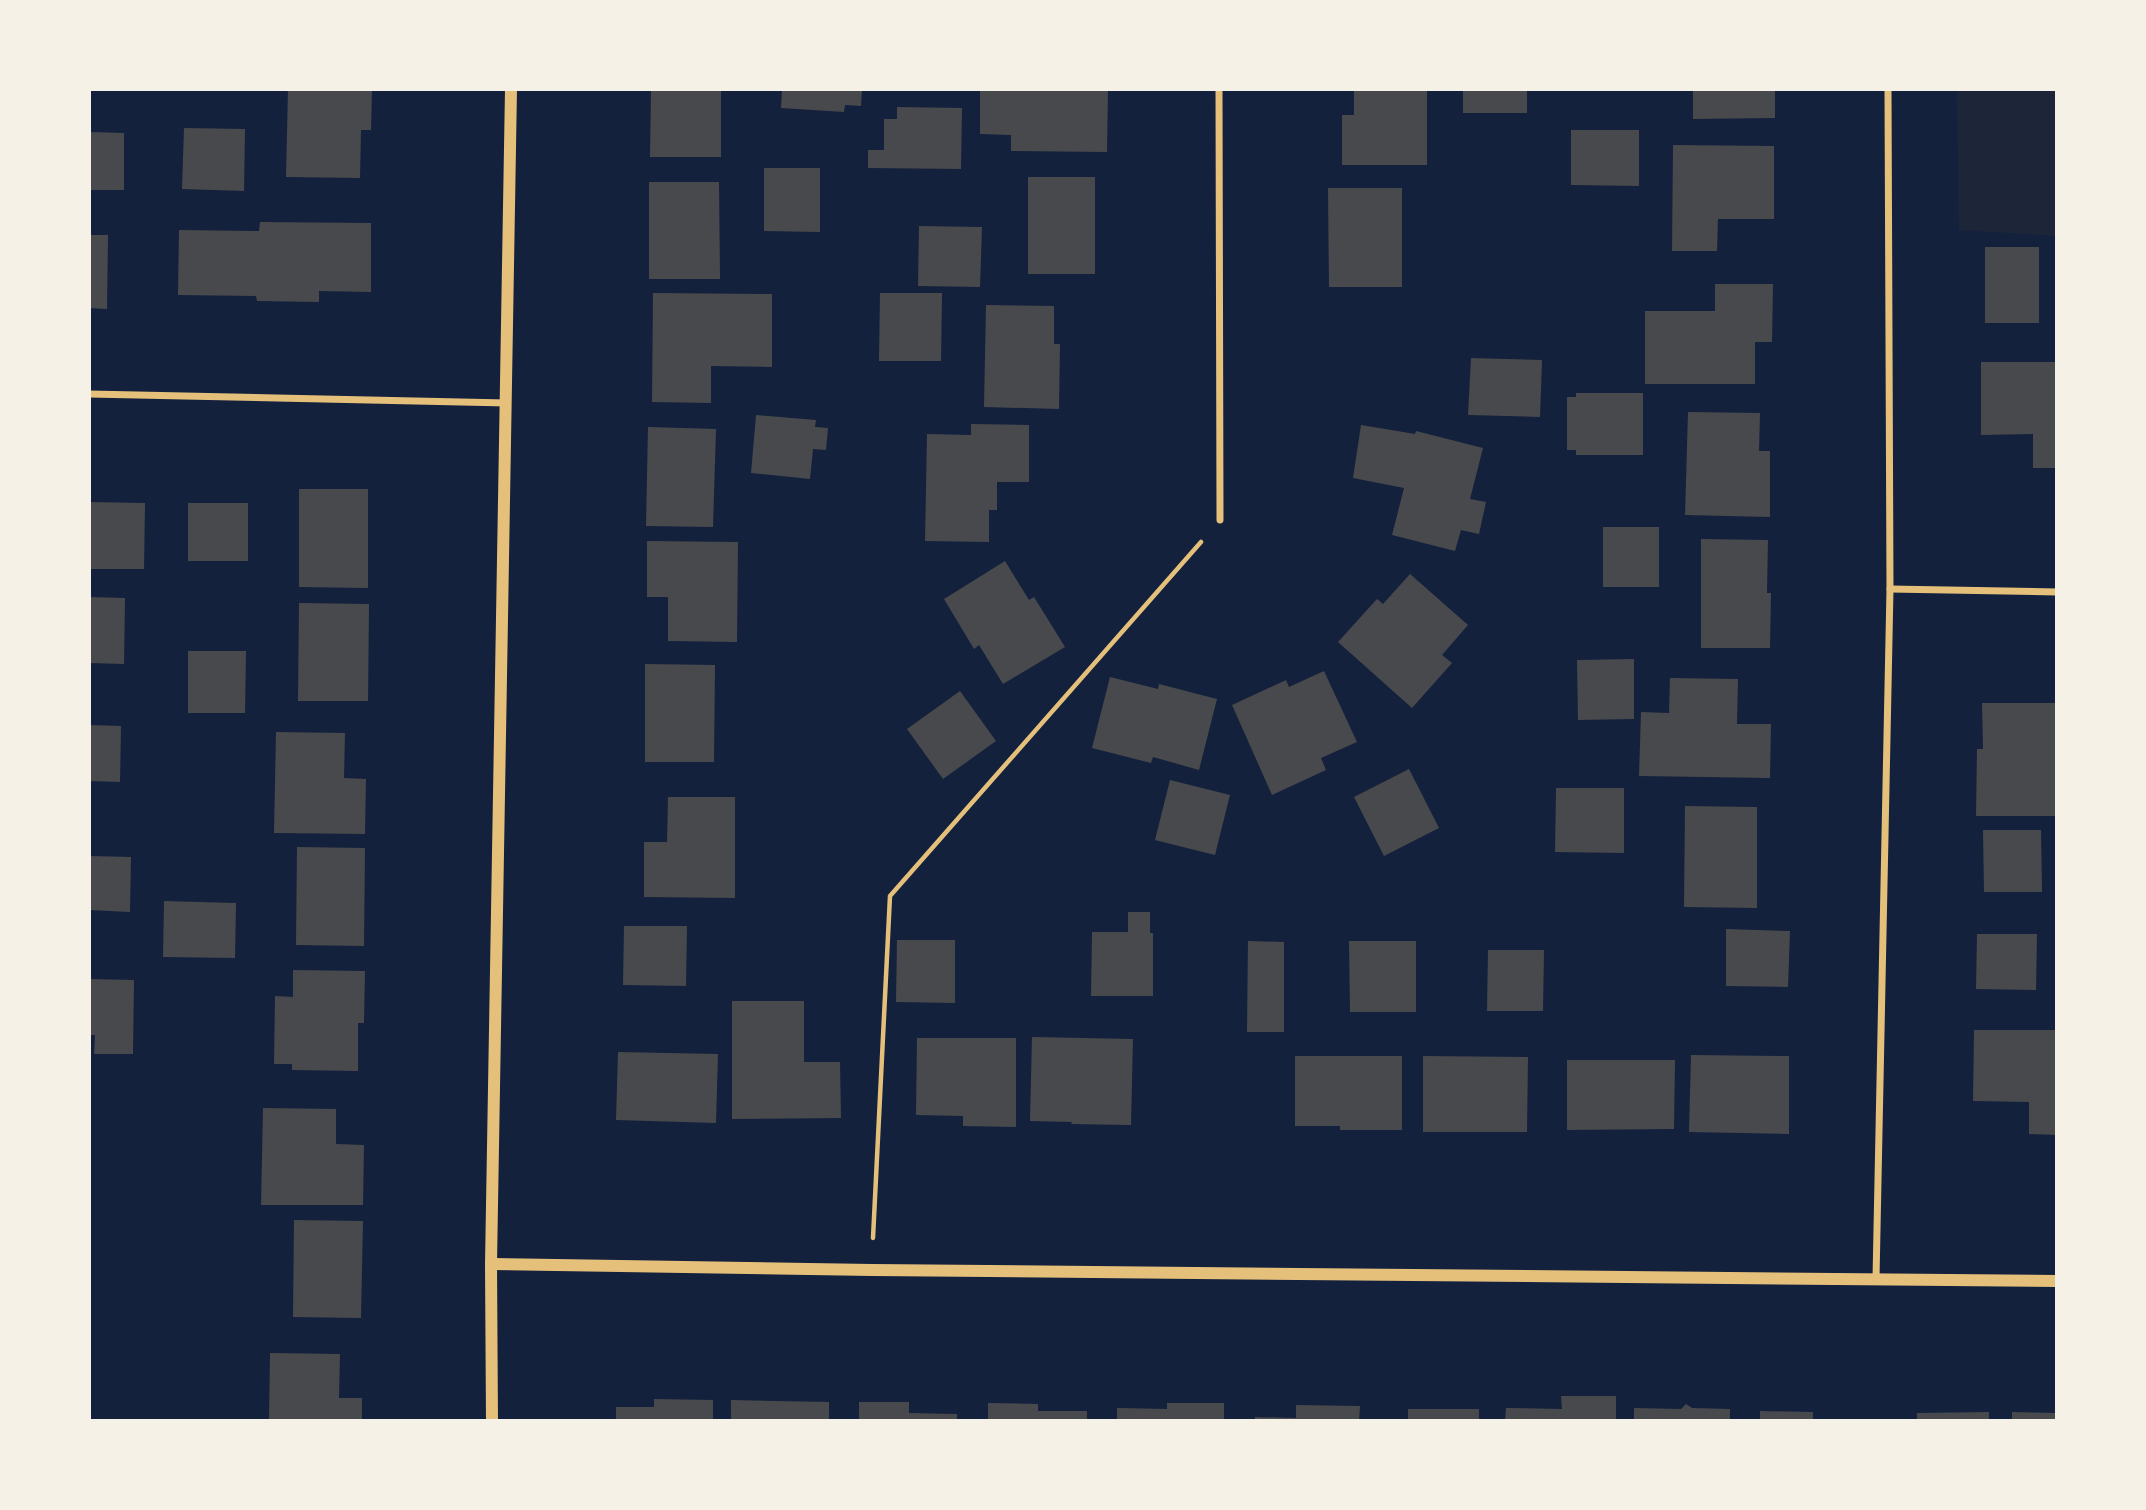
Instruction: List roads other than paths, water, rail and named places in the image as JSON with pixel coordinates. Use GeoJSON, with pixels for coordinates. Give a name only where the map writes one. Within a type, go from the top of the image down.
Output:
{"type":"FeatureCollection","features":[{"type":"Feature","properties":{"kind":"street"},"geometry":{"type":"LineString","coordinates":[[492,1421],[491,1264],[511,89]]}},
{"type":"Feature","properties":{"kind":"street"},"geometry":{"type":"LineString","coordinates":[[1219,89],[1220,520]]}},
{"type":"Feature","properties":{"kind":"street"},"geometry":{"type":"LineString","coordinates":[[1876,1279],[1890,589],[1888,89]]}},
{"type":"Feature","properties":{"kind":"street"},"geometry":{"type":"LineString","coordinates":[[89,394],[507,403]]}},
{"type":"Feature","properties":{"kind":"street"},"geometry":{"type":"LineString","coordinates":[[1890,589],[2057,592]]}},
{"type":"Feature","properties":{"kind":"street"},"geometry":{"type":"LineString","coordinates":[[491,1264],[2057,1281]]}}]}
